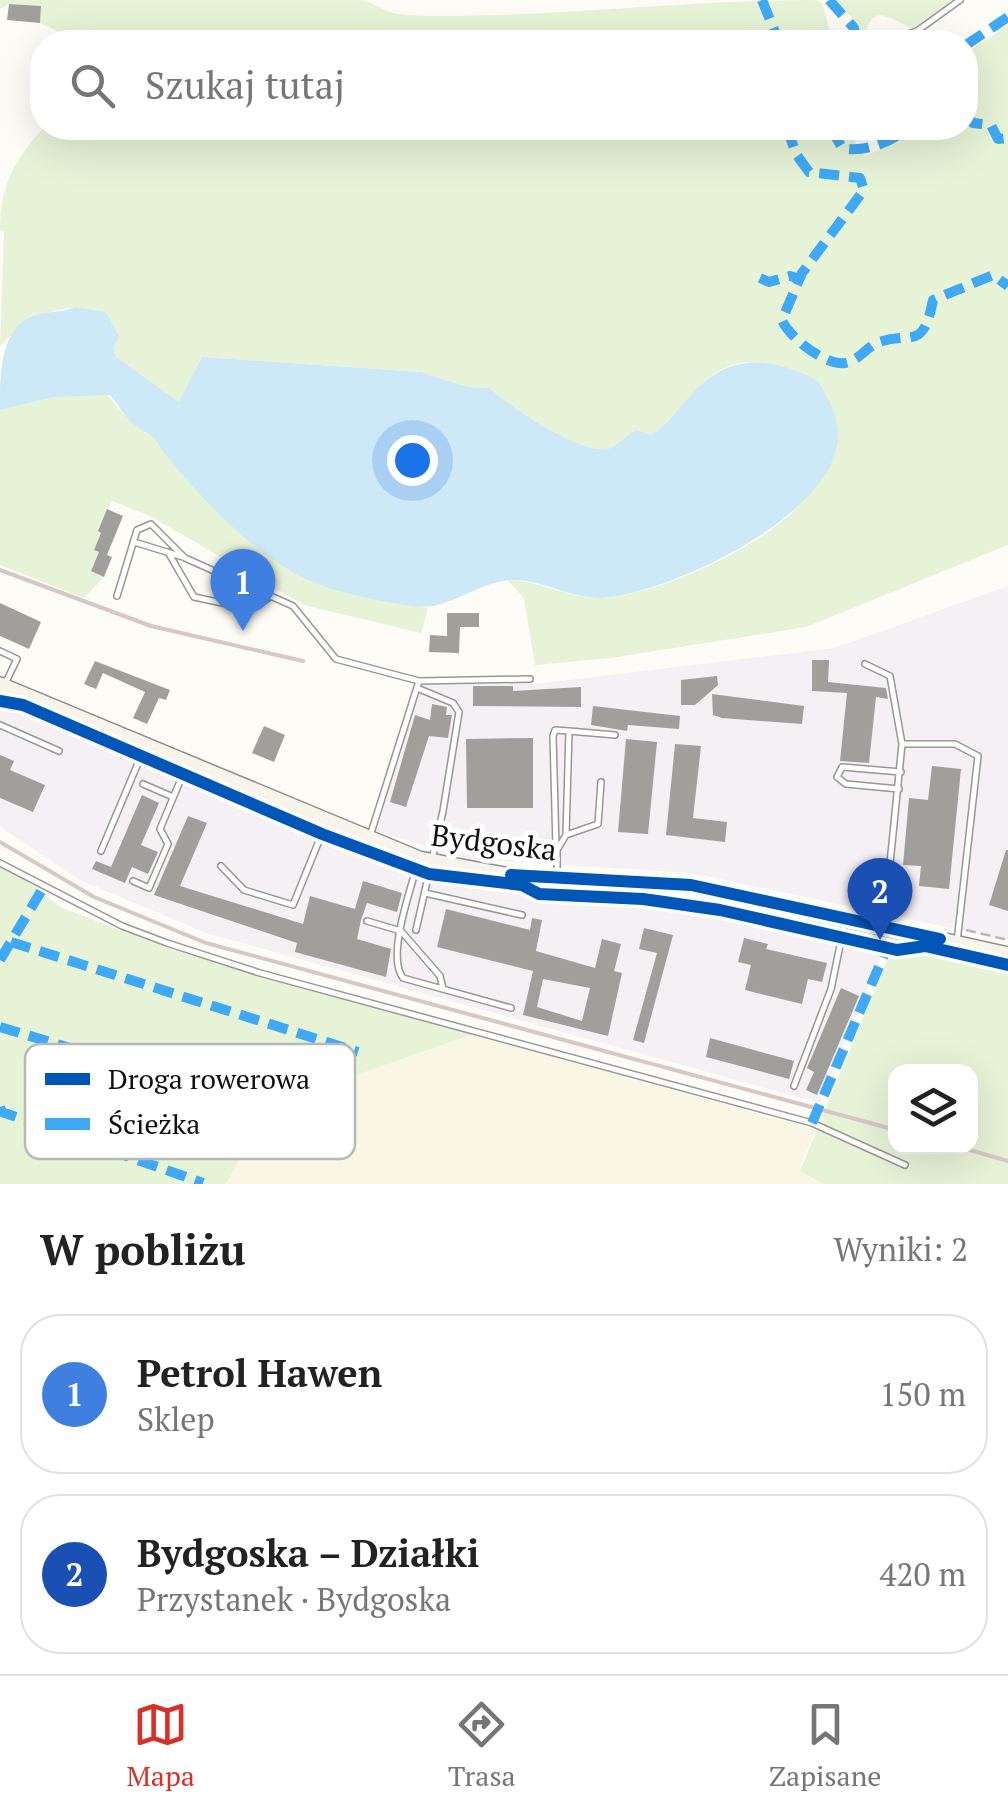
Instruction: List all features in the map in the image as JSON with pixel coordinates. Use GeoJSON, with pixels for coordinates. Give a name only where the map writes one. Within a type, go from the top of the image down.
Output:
{"type":"FeatureCollection","features":[{"type":"Feature","properties":{"kind":"street","name":"Bydgoska"},"geometry":{"type":"LineString","coordinates":[[2,686],[368,841],[426,860],[505,874],[692,885],[883,926],[959,936],[1008,954]]}},
{"type":"Feature","properties":{"kind":"lane"},"geometry":{"type":"LineString","coordinates":[[918,30],[960,0]]}},
{"type":"Feature","properties":{"kind":"lane"},"geometry":{"type":"LineString","coordinates":[[117,596],[142,525],[151,524],[185,558]]}},
{"type":"Feature","properties":{"kind":"lane"},"geometry":{"type":"LineString","coordinates":[[134,542],[185,558],[293,606],[336,660],[418,684],[453,703],[459,712],[426,860],[401,931],[398,971],[403,978],[511,1008]]}},
{"type":"Feature","properties":{"kind":"lane"},"geometry":{"type":"LineString","coordinates":[[168,552],[194,596],[251,609],[270,596]]}},
{"type":"Feature","properties":{"kind":"lane"},"geometry":{"type":"LineString","coordinates":[[0,652],[17,659],[2,686]]}},
{"type":"Feature","properties":{"kind":"lane"},"geometry":{"type":"LineString","coordinates":[[865,664],[890,676],[902,744],[883,926]]}},
{"type":"Feature","properties":{"kind":"lane"},"geometry":{"type":"LineString","coordinates":[[418,684],[530,678]]}},
{"type":"Feature","properties":{"kind":"lane"},"geometry":{"type":"LineString","coordinates":[[368,841],[418,684]]}},
{"type":"Feature","properties":{"kind":"lane"},"geometry":{"type":"LineString","coordinates":[[0,725],[59,751]]}},
{"type":"Feature","properties":{"kind":"lane"},"geometry":{"type":"LineString","coordinates":[[557,876],[554,730],[615,735]]}},
{"type":"Feature","properties":{"kind":"lane"},"geometry":{"type":"LineString","coordinates":[[557,850],[566,835],[569,731]]}},
{"type":"Feature","properties":{"kind":"lane"},"geometry":{"type":"LineString","coordinates":[[902,744],[954,744],[978,756],[959,936]]}},
{"type":"Feature","properties":{"kind":"lane"},"geometry":{"type":"LineString","coordinates":[[101,850],[146,746]]}},
{"type":"Feature","properties":{"kind":"lane"},"geometry":{"type":"LineString","coordinates":[[133,881],[150,888],[168,844],[160,828],[187,764]]}},
{"type":"Feature","properties":{"kind":"lane"},"geometry":{"type":"LineString","coordinates":[[899,790],[839,782],[838,771],[842,767],[900,772]]}},
{"type":"Feature","properties":{"kind":"lane"},"geometry":{"type":"LineString","coordinates":[[566,835],[598,824],[601,782]]}},
{"type":"Feature","properties":{"kind":"lane"},"geometry":{"type":"LineString","coordinates":[[144,784],[173,798]]}},
{"type":"Feature","properties":{"kind":"lane"},"geometry":{"type":"LineString","coordinates":[[221,866],[244,890],[293,905],[326,823]]}},
{"type":"Feature","properties":{"kind":"lane"},"geometry":{"type":"LineString","coordinates":[[416,930],[425,893],[426,860]]}},
{"type":"Feature","properties":{"kind":"lane"},"geometry":{"type":"LineString","coordinates":[[0,863],[122,926],[167,943],[260,973],[812,1124],[906,1165]]}},
{"type":"Feature","properties":{"kind":"lane"},"geometry":{"type":"LineString","coordinates":[[425,893],[522,915]]}},
{"type":"Feature","properties":{"kind":"lane"},"geometry":{"type":"LineString","coordinates":[[794,1086],[832,989],[846,918]]}},
{"type":"Feature","properties":{"kind":"lane"},"geometry":{"type":"LineString","coordinates":[[368,921],[401,931],[440,976],[443,989]]}},
{"type":"Feature","properties":{"kind":"path"},"geometry":{"type":"LineString","coordinates":[[959,936],[1008,940]]}},
{"type":"Feature","properties":{"kind":"shaded area"},"geometry":{"type":"Polygon","coordinates":[[[1008,586],[1008,940],[692,873],[469,859],[376,831],[421,685],[543,683],[835,648],[1008,586]]]}},
{"type":"Feature","properties":{"kind":"shaded area"},"geometry":{"type":"Polygon","coordinates":[[[0,705],[242,810],[406,875],[687,900],[885,948],[819,1103],[206,933],[80,880],[0,827],[0,705]]]}},
{"type":"Feature","properties":{"kind":"shaded area"},"geometry":{"type":"Polygon","coordinates":[[[474,1034],[816,1130],[799,1168],[829,1184],[226,1184],[239,1159],[355,1159],[355,1076],[474,1034]]]}},
{"type":"Feature","properties":{"kind":"green space"},"geometry":{"type":"Polygon","coordinates":[[[0,0],[359,0],[393,13],[432,16],[816,0],[822,3],[830,30],[55,30],[40,23],[41,6],[9,4],[0,9],[0,0]]]}},
{"type":"Feature","properties":{"kind":"green space"},"geometry":{"type":"Polygon","coordinates":[[[832,0],[954,0],[913,28],[881,15],[871,21],[867,30],[856,30],[855,20],[832,0]]]}},
{"type":"Feature","properties":{"kind":"green space"},"geometry":{"type":"Polygon","coordinates":[[[1008,25],[1008,545],[806,627],[611,658],[535,665],[524,598],[507,580],[585,597],[620,596],[704,568],[781,522],[803,498],[833,412],[818,381],[782,368],[750,362],[720,370],[705,380],[651,435],[637,430],[610,448],[599,449],[548,428],[490,388],[468,387],[421,372],[203,357],[179,403],[116,357],[74,307],[30,316],[0,346],[3,200],[11,174],[34,140],[854,140],[864,156],[901,140],[978,140],[978,45],[1008,25]]]}},
{"type":"Feature","properties":{"kind":"green space"},"geometry":{"type":"Polygon","coordinates":[[[105,393],[132,423],[153,437],[228,521],[266,553],[315,583],[428,608],[421,633],[304,605],[150,516],[112,501],[98,530],[101,533],[94,550],[99,552],[91,570],[104,577],[84,598],[0,565],[0,410],[54,397],[105,393]]]}},
{"type":"Feature","properties":{"kind":"green space"},"geometry":{"type":"Polygon","coordinates":[[[0,861],[62,908],[173,950],[474,1034],[355,1076],[355,1044],[25,1044],[25,1159],[239,1159],[226,1184],[0,1184],[0,861]]]}},
{"type":"Feature","properties":{"kind":"green space"},"geometry":{"type":"Polygon","coordinates":[[[894,943],[1008,971],[1008,1184],[824,1184],[800,1171],[894,943]]]}},
{"type":"Feature","properties":{"kind":"water"},"geometry":{"type":"Polygon","coordinates":[[[74,307],[106,312],[119,337],[113,349],[116,357],[179,402],[202,357],[421,372],[468,387],[490,388],[548,428],[599,449],[610,448],[637,430],[651,435],[719,372],[735,365],[766,363],[818,381],[835,415],[838,438],[829,467],[809,495],[779,522],[704,567],[665,583],[600,598],[511,580],[433,606],[392,603],[325,587],[273,559],[215,510],[153,437],[134,425],[110,395],[54,397],[0,410],[4,354],[15,330],[35,315],[74,307]]]}},
{"type":"Feature","properties":{"kind":"building"},"geometry":{"type":"Polygon","coordinates":[[[9,4],[41,6],[40,23],[7,20],[9,4]]]}},
{"type":"Feature","properties":{"kind":"building"},"geometry":{"type":"Polygon","coordinates":[[[107,509],[123,516],[107,555],[112,557],[104,577],[91,571],[99,552],[94,550],[101,533],[98,531],[107,509]]]}},
{"type":"Feature","properties":{"kind":"building"},"geometry":{"type":"Polygon","coordinates":[[[0,603],[41,622],[29,649],[0,636],[0,603]]]}},
{"type":"Feature","properties":{"kind":"building"},"geometry":{"type":"Polygon","coordinates":[[[447,613],[479,613],[479,627],[460,627],[459,653],[429,652],[430,635],[447,636],[447,613]]]}},
{"type":"Feature","properties":{"kind":"building"},"geometry":{"type":"Polygon","coordinates":[[[812,660],[829,660],[828,682],[886,688],[888,699],[876,697],[869,763],[840,761],[847,693],[812,691],[812,660]]]}},
{"type":"Feature","properties":{"kind":"building"},"geometry":{"type":"Polygon","coordinates":[[[95,661],[170,690],[166,700],[159,698],[147,724],[133,718],[145,692],[103,673],[96,689],[84,684],[95,661]]]}},
{"type":"Feature","properties":{"kind":"building"},"geometry":{"type":"Polygon","coordinates":[[[717,676],[718,685],[695,705],[681,705],[681,680],[717,676]]]}},
{"type":"Feature","properties":{"kind":"building"},"geometry":{"type":"Polygon","coordinates":[[[473,686],[513,686],[513,691],[581,687],[581,707],[473,706],[473,686]]]}},
{"type":"Feature","properties":{"kind":"building"},"geometry":{"type":"Polygon","coordinates":[[[712,694],[804,706],[802,724],[713,715],[712,694]]]}},
{"type":"Feature","properties":{"kind":"building"},"geometry":{"type":"Polygon","coordinates":[[[432,704],[447,707],[446,715],[452,715],[448,738],[429,736],[406,807],[390,802],[415,715],[430,720],[432,704]]]}},
{"type":"Feature","properties":{"kind":"building"},"geometry":{"type":"Polygon","coordinates":[[[593,706],[680,716],[679,729],[628,725],[627,731],[591,725],[593,706]]]}},
{"type":"Feature","properties":{"kind":"building"},"geometry":{"type":"Polygon","coordinates":[[[264,726],[285,735],[274,762],[252,753],[264,726]]]}},
{"type":"Feature","properties":{"kind":"building"},"geometry":{"type":"Polygon","coordinates":[[[533,738],[533,808],[467,808],[466,739],[533,738]]]}},
{"type":"Feature","properties":{"kind":"building"},"geometry":{"type":"Polygon","coordinates":[[[626,739],[657,742],[648,834],[618,832],[626,739]]]}},
{"type":"Feature","properties":{"kind":"building"},"geometry":{"type":"Polygon","coordinates":[[[675,744],[701,746],[693,818],[727,822],[725,842],[666,835],[675,744]]]}},
{"type":"Feature","properties":{"kind":"building"},"geometry":{"type":"Polygon","coordinates":[[[0,755],[14,761],[10,770],[45,785],[33,812],[0,798],[0,755]]]}},
{"type":"Feature","properties":{"kind":"building"},"geometry":{"type":"Polygon","coordinates":[[[932,766],[961,769],[949,889],[919,886],[921,866],[903,865],[909,798],[928,800],[932,766]]]}},
{"type":"Feature","properties":{"kind":"building"},"geometry":{"type":"Polygon","coordinates":[[[142,795],[159,803],[141,845],[158,852],[148,874],[132,867],[125,883],[92,869],[96,861],[111,867],[142,795]]]}},
{"type":"Feature","properties":{"kind":"building"},"geometry":{"type":"Polygon","coordinates":[[[188,816],[207,823],[180,886],[303,924],[310,896],[355,909],[363,881],[402,893],[397,912],[367,903],[357,939],[391,949],[386,977],[295,952],[297,943],[154,895],[188,816]]]}},
{"type":"Feature","properties":{"kind":"building"},"geometry":{"type":"Polygon","coordinates":[[[1008,850],[1008,911],[989,905],[1008,850]]]}},
{"type":"Feature","properties":{"kind":"building"},"geometry":{"type":"Polygon","coordinates":[[[446,909],[530,930],[532,918],[542,920],[536,951],[595,968],[602,939],[621,944],[614,971],[622,973],[608,1036],[523,1015],[533,971],[437,947],[446,909]],[[543,979],[537,1007],[582,1021],[590,988],[543,979]]]}},
{"type":"Feature","properties":{"kind":"building"},"geometry":{"type":"Polygon","coordinates":[[[644,928],[673,935],[644,1043],[633,1040],[657,953],[639,949],[644,928]]]}},
{"type":"Feature","properties":{"kind":"building"},"geometry":{"type":"Polygon","coordinates":[[[744,938],[768,944],[766,949],[827,963],[822,982],[808,979],[802,1004],[745,990],[751,965],[738,962],[744,938]]]}},
{"type":"Feature","properties":{"kind":"building"},"geometry":{"type":"Polygon","coordinates":[[[841,988],[859,996],[817,1095],[806,1090],[814,1072],[807,1068],[841,988]]]}},
{"type":"Feature","properties":{"kind":"building"},"geometry":{"type":"Polygon","coordinates":[[[710,1038],[794,1061],[789,1079],[706,1057],[710,1038]]]}},
{"type":"Feature","properties":{"kind":"railway"},"geometry":{"type":"LineString","coordinates":[[0,570],[151,626],[303,661]]}},
{"type":"Feature","properties":{"kind":"railway"},"geometry":{"type":"LineString","coordinates":[[0,842],[94,897],[206,943],[888,1128]]}},
{"type":"Feature","properties":{"kind":"railway"},"geometry":{"type":"LineString","coordinates":[[978,1152],[1008,1161]]}},
{"type":"Feature","properties":{"kind":"marked path"},"geometry":{"type":"LineString","coordinates":[[762,0],[774,30]]}},
{"type":"Feature","properties":{"kind":"marked path"},"geometry":{"type":"LineString","coordinates":[[829,0],[854,30]]}},
{"type":"Feature","properties":{"kind":"marked path"},"geometry":{"type":"LineString","coordinates":[[978,37],[1008,17]]}},
{"type":"Feature","properties":{"kind":"marked path"},"geometry":{"type":"LineString","coordinates":[[978,124],[991,125],[998,139],[1008,138]]}},
{"type":"Feature","properties":{"kind":"marked path"},"geometry":{"type":"LineString","coordinates":[[791,140],[809,172],[860,178],[864,190],[802,273],[782,320],[809,349],[837,363],[850,362],[879,342],[920,333],[933,300],[993,275],[1008,286]]}},
{"type":"Feature","properties":{"kind":"marked path"},"geometry":{"type":"LineString","coordinates":[[838,140],[842,148],[851,149],[889,140]]}},
{"type":"Feature","properties":{"kind":"marked path"},"geometry":{"type":"LineString","coordinates":[[760,278],[769,282],[790,276],[800,279]]}},
{"type":"Feature","properties":{"kind":"marked path"},"geometry":{"type":"LineString","coordinates":[[0,960],[43,888]]}},
{"type":"Feature","properties":{"kind":"marked path"},"geometry":{"type":"LineString","coordinates":[[11,942],[333,1044]]}},
{"type":"Feature","properties":{"kind":"marked path"},"geometry":{"type":"LineString","coordinates":[[812,1123],[887,948]]}},
{"type":"Feature","properties":{"kind":"marked path"},"geometry":{"type":"LineString","coordinates":[[0,1027],[57,1044]]}},
{"type":"Feature","properties":{"kind":"marked path"},"geometry":{"type":"LineString","coordinates":[[0,1107],[2,1112],[25,1120]]}},
{"type":"Feature","properties":{"kind":"marked path"},"geometry":{"type":"LineString","coordinates":[[135,1159],[203,1183]]}},
{"type":"Feature","properties":{"kind":"cycle path"},"geometry":{"type":"LineString","coordinates":[[0,701],[23,705],[322,834],[429,874],[522,885],[539,894],[643,899],[720,910],[897,950],[925,946],[1008,965]]}},
{"type":"Feature","properties":{"kind":"cycle path"},"geometry":{"type":"LineString","coordinates":[[511,875],[691,885],[940,939]]}},
{"type":"Feature","properties":{"kind":"place","name":"Petrol Hawen"},"geometry":{"type":"Point","coordinates":[243,631]}},
{"type":"Feature","properties":{"kind":"place","name":"Bydgoska – Działki"},"geometry":{"type":"Point","coordinates":[880,940]}}]}
